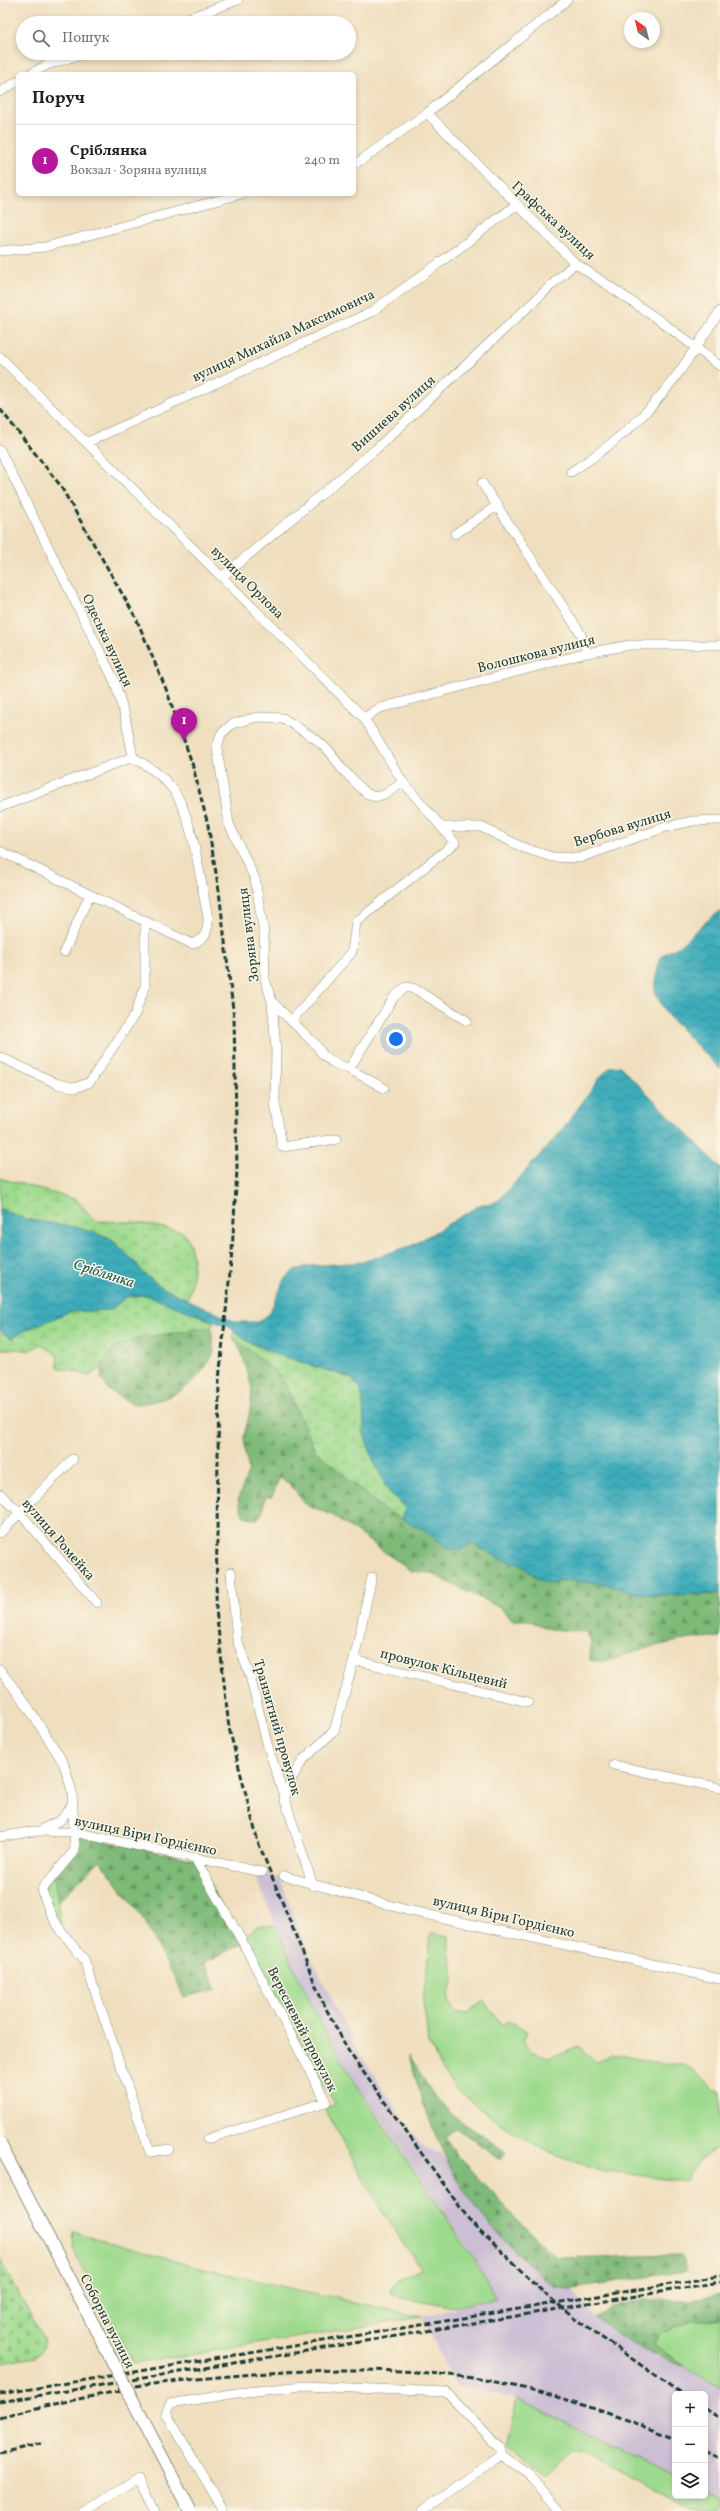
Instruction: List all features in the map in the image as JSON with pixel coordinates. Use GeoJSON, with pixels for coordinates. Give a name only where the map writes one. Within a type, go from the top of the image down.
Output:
{"type":"FeatureCollection","features":[{"type":"Feature","properties":{"kind":"main road","name":"Соборна вулиця"},"geometry":{"type":"LineString","coordinates":[[0,2144],[190,2511]]}},
{"type":"Feature","properties":{"kind":"street"},"geometry":{"type":"LineString","coordinates":[[194,16],[238,0]]}},
{"type":"Feature","properties":{"kind":"street"},"geometry":{"type":"LineString","coordinates":[[356,162],[360,161],[427,112],[567,0]]}},
{"type":"Feature","properties":{"kind":"street"},"geometry":{"type":"LineString","coordinates":[[34,72],[47,65],[63,60]]}},
{"type":"Feature","properties":{"kind":"street"},"geometry":{"type":"LineString","coordinates":[[0,92],[16,82]]}},
{"type":"Feature","properties":{"kind":"street","name":"Графська вулиця"},"geometry":{"type":"LineString","coordinates":[[427,112],[575,263],[696,347],[720,366]]}},
{"type":"Feature","properties":{"kind":"street"},"geometry":{"type":"LineString","coordinates":[[0,251],[45,247],[234,196]]}},
{"type":"Feature","properties":{"kind":"street","name":"вулиця Михайла Максимовича"},"geometry":{"type":"LineString","coordinates":[[88,442],[371,312],[438,264],[516,204]]}},
{"type":"Feature","properties":{"kind":"street","name":"Вишнева вулиця"},"geometry":{"type":"LineString","coordinates":[[223,576],[376,449],[575,263]]}},
{"type":"Feature","properties":{"kind":"street"},"geometry":{"type":"LineString","coordinates":[[572,472],[605,450],[642,417],[667,388],[720,311]]}},
{"type":"Feature","properties":{"kind":"street","name":"вулиця Орлова"},"geometry":{"type":"LineString","coordinates":[[0,357],[88,442],[223,576],[317,673],[364,718],[402,782],[455,843],[356,922],[352,952],[291,1021]]}},
{"type":"Feature","properties":{"kind":"street","name":"Одеська вулиця"},"geometry":{"type":"LineString","coordinates":[[0,450],[4,468],[114,680],[125,716],[133,757]]}},
{"type":"Feature","properties":{"kind":"street"},"geometry":{"type":"LineString","coordinates":[[482,483],[498,505],[581,634],[587,652]]}},
{"type":"Feature","properties":{"kind":"street"},"geometry":{"type":"LineString","coordinates":[[455,534],[498,505]]}},
{"type":"Feature","properties":{"kind":"street","name":"Волошкова вулиця"},"geometry":{"type":"LineString","coordinates":[[364,718],[380,708],[587,652],[630,645],[720,645]]}},
{"type":"Feature","properties":{"kind":"street","name":"Зоряна вулиця"},"geometry":{"type":"LineString","coordinates":[[337,1139],[282,1147],[275,1102],[276,1048],[272,1002],[265,979],[264,933],[255,879],[229,824],[225,807],[217,748],[221,734],[232,724],[257,717],[283,718],[317,740],[330,752],[342,769],[366,793],[375,797],[386,794],[402,782]]}},
{"type":"Feature","properties":{"kind":"street"},"geometry":{"type":"LineString","coordinates":[[0,807],[133,757],[156,771],[172,788],[187,815],[208,918],[208,932],[201,940],[192,944],[89,896],[0,851]]}},
{"type":"Feature","properties":{"kind":"street","name":"Вербова вулиця"},"geometry":{"type":"LineString","coordinates":[[442,827],[481,827],[524,848],[552,857],[580,858],[666,827],[693,821],[720,820]]}},
{"type":"Feature","properties":{"kind":"street"},"geometry":{"type":"LineString","coordinates":[[64,952],[89,896]]}},
{"type":"Feature","properties":{"kind":"street"},"geometry":{"type":"LineString","coordinates":[[0,1057],[58,1084],[75,1088],[90,1082],[135,1014],[145,986],[145,922]]}},
{"type":"Feature","properties":{"kind":"street"},"geometry":{"type":"LineString","coordinates":[[349,1069],[394,997],[406,987],[415,989],[467,1021]]}},
{"type":"Feature","properties":{"kind":"street","name":"Зоряна вулиця"},"geometry":{"type":"LineString","coordinates":[[272,1002],[316,1045],[323,1055],[332,1062],[349,1069],[384,1088]]}},
{"type":"Feature","properties":{"kind":"street"},"geometry":{"type":"LineString","coordinates":[[0,1533],[73,1459]]}},
{"type":"Feature","properties":{"kind":"street","name":"вулиця Ромейка"},"geometry":{"type":"LineString","coordinates":[[0,1494],[20,1513],[97,1603]]}},
{"type":"Feature","properties":{"kind":"street","name":"Транзитний провулок"},"geometry":{"type":"LineString","coordinates":[[231,1572],[237,1640],[250,1676],[268,1748],[284,1800],[313,1886]]}},
{"type":"Feature","properties":{"kind":"street"},"geometry":{"type":"LineString","coordinates":[[284,1800],[292,1778],[303,1760],[334,1731],[354,1660],[372,1577]]}},
{"type":"Feature","properties":{"kind":"street","name":"провулок Кільцевий"},"geometry":{"type":"LineString","coordinates":[[354,1660],[528,1702]]}},
{"type":"Feature","properties":{"kind":"street"},"geometry":{"type":"LineString","coordinates":[[0,1670],[26,1704],[63,1762],[72,1791],[76,1846],[72,1856],[42,1889],[47,1908],[62,1934],[84,1959],[150,2152],[168,2149]]}},
{"type":"Feature","properties":{"kind":"street"},"geometry":{"type":"LineString","coordinates":[[614,1765],[720,1788]]}},
{"type":"Feature","properties":{"kind":"street"},"geometry":{"type":"LineString","coordinates":[[35,1831],[61,1820],[71,1807],[72,1801]]}},
{"type":"Feature","properties":{"kind":"street","name":"вулиця Віри Гордієнко"},"geometry":{"type":"LineString","coordinates":[[0,1837],[35,1831],[74,1832],[196,1860],[262,1872]]}},
{"type":"Feature","properties":{"kind":"street","name":"Вересневий провулок"},"geometry":{"type":"LineString","coordinates":[[196,1860],[243,1943],[326,2102],[207,2139]]}},
{"type":"Feature","properties":{"kind":"street","name":"вулиця Віри Гордієнко"},"geometry":{"type":"LineString","coordinates":[[284,1876],[313,1886],[407,1910],[720,1979]]}},
{"type":"Feature","properties":{"kind":"street"},"geometry":{"type":"LineString","coordinates":[[224,2511],[166,2413],[170,2404],[237,2393],[304,2386],[446,2392],[499,2448],[502,2454],[528,2473],[560,2511]]}},
{"type":"Feature","properties":{"kind":"street"},"geometry":{"type":"LineString","coordinates":[[422,2511],[502,2454]]}},
{"type":"Feature","properties":{"kind":"street"},"geometry":{"type":"LineString","coordinates":[[83,2511],[138,2479],[154,2511]]}},
{"type":"Feature","properties":{"kind":"shaded area"},"geometry":{"type":"Polygon","coordinates":[[[253,1871],[280,1878],[305,1946],[356,2048],[422,2146],[442,2154],[481,2214],[555,2287],[572,2288],[595,2318],[611,2331],[657,2358],[683,2365],[720,2389],[720,2501],[708,2495],[708,2391],[672,2391],[672,2476],[518,2399],[456,2386],[422,2317],[496,2298],[466,2245],[351,2076],[301,1984],[253,1871]]]}},
{"type":"Feature","properties":{"kind":"green space"},"geometry":{"type":"Polygon","coordinates":[[[0,1178],[77,1200],[95,1221],[135,1222],[183,1232],[191,1247],[193,1264],[192,1282],[188,1299],[163,1288],[143,1273],[136,1263],[110,1238],[75,1227],[25,1219],[0,1209],[0,1178]]]}},
{"type":"Feature","properties":{"kind":"green space"},"geometry":{"type":"Polygon","coordinates":[[[145,1295],[186,1309],[214,1323],[211,1327],[144,1337],[121,1344],[113,1348],[101,1368],[89,1376],[58,1367],[57,1355],[41,1344],[29,1351],[18,1349],[0,1349],[0,1330],[11,1339],[28,1329],[69,1312],[111,1310],[126,1297],[145,1295]]]}},
{"type":"Feature","properties":{"kind":"green space"},"geometry":{"type":"Polygon","coordinates":[[[211,1327],[214,1353],[199,1375],[190,1384],[172,1395],[148,1403],[134,1405],[109,1390],[101,1379],[102,1367],[107,1355],[112,1348],[119,1343],[159,1333],[211,1327]]]}},
{"type":"Feature","properties":{"kind":"green space"},"geometry":{"type":"Polygon","coordinates":[[[234,1331],[247,1341],[261,1348],[351,1378],[360,1388],[363,1400],[364,1434],[373,1459],[387,1489],[405,1509],[402,1519],[382,1508],[315,1450],[282,1377],[233,1337],[234,1331]]]}},
{"type":"Feature","properties":{"kind":"green space"},"geometry":{"type":"Polygon","coordinates":[[[233,1337],[282,1377],[315,1450],[382,1508],[423,1529],[448,1548],[460,1551],[470,1542],[502,1559],[521,1565],[537,1578],[548,1583],[563,1580],[606,1584],[631,1592],[658,1595],[720,1594],[720,1637],[690,1639],[670,1643],[640,1650],[610,1660],[590,1660],[591,1642],[586,1632],[549,1629],[528,1620],[512,1620],[500,1608],[430,1573],[411,1571],[334,1516],[305,1504],[289,1483],[279,1478],[272,1497],[265,1497],[262,1513],[257,1520],[243,1515],[238,1499],[249,1470],[245,1453],[244,1436],[250,1411],[252,1389],[242,1353],[233,1337]]]}},
{"type":"Feature","properties":{"kind":"green space"},"geometry":{"type":"Polygon","coordinates":[[[74,1835],[196,1860],[243,1943],[204,1963],[217,1989],[184,1997],[145,1921],[100,1860],[58,1902],[54,1875],[72,1856],[74,1835]]]}},
{"type":"Feature","properties":{"kind":"green space"},"geometry":{"type":"Polygon","coordinates":[[[54,1875],[62,1934],[42,1889],[54,1875]]]}},
{"type":"Feature","properties":{"kind":"green space"},"geometry":{"type":"Polygon","coordinates":[[[275,1925],[311,2002],[341,2059],[370,2105],[480,2269],[497,2298],[455,2307],[393,2295],[391,2289],[396,2281],[421,2269],[382,2211],[325,2110],[335,2104],[244,1936],[258,1926],[275,1925]]]}},
{"type":"Feature","properties":{"kind":"green space"},"geometry":{"type":"Polygon","coordinates":[[[431,1933],[449,1936],[449,1951],[454,1977],[448,1996],[454,2012],[465,2014],[484,2001],[502,2025],[508,2021],[527,2031],[523,2041],[531,2051],[549,2058],[579,2046],[596,2063],[612,2054],[664,2064],[682,2064],[695,2071],[712,2088],[720,2092],[720,2147],[700,2159],[687,2182],[600,2170],[554,2155],[512,2132],[458,2091],[442,2071],[429,2043],[423,2002],[431,1933]]]}},
{"type":"Feature","properties":{"kind":"green space"},"geometry":{"type":"Polygon","coordinates":[[[409,2056],[436,2099],[455,2117],[506,2152],[501,2159],[456,2128],[445,2137],[458,2157],[536,2239],[557,2258],[681,2255],[686,2271],[572,2288],[555,2287],[498,2234],[481,2214],[456,2178],[437,2139],[409,2056]]]}},
{"type":"Feature","properties":{"kind":"green space"},"geometry":{"type":"Polygon","coordinates":[[[74,2232],[199,2268],[422,2317],[133,2364],[73,2248],[74,2232]]]}},
{"type":"Feature","properties":{"kind":"green space"},"geometry":{"type":"Polygon","coordinates":[[[0,2260],[44,2339],[44,2348],[36,2357],[0,2363],[0,2260]]]}},
{"type":"Feature","properties":{"kind":"green space"},"geometry":{"type":"Polygon","coordinates":[[[720,2295],[720,2318],[691,2322],[660,2333],[655,2346],[683,2365],[659,2357],[636,2346],[595,2318],[615,2306],[641,2300],[694,2300],[720,2295]]]}},
{"type":"Feature","properties":{"kind":"green space"},"geometry":{"type":"Polygon","coordinates":[[[720,2318],[720,2389],[655,2346],[660,2333],[691,2322],[720,2318]]]}},
{"type":"Feature","properties":{"kind":"green space"},"geometry":{"type":"Polygon","coordinates":[[[518,2399],[672,2476],[672,2499],[708,2499],[708,2495],[720,2501],[720,2511],[691,2511],[585,2450],[574,2451],[544,2480],[507,2448],[518,2399]]]}},
{"type":"Feature","properties":{"kind":"water"},"geometry":{"type":"Polygon","coordinates":[[[720,911],[720,1069],[668,1016],[654,991],[659,962],[662,956],[678,947],[720,911]]]}},
{"type":"Feature","properties":{"kind":"water"},"geometry":{"type":"Polygon","coordinates":[[[620,1066],[720,1167],[720,1594],[658,1595],[631,1592],[606,1584],[563,1580],[548,1583],[537,1578],[521,1565],[502,1559],[470,1543],[460,1551],[448,1548],[423,1529],[402,1519],[405,1508],[387,1489],[373,1459],[364,1434],[363,1400],[360,1388],[351,1378],[272,1353],[246,1340],[229,1327],[145,1295],[126,1297],[111,1310],[69,1312],[28,1329],[11,1339],[0,1330],[0,1209],[25,1219],[75,1227],[110,1238],[136,1263],[143,1273],[163,1288],[236,1322],[258,1322],[269,1314],[284,1281],[292,1272],[306,1266],[362,1262],[413,1245],[482,1204],[491,1204],[499,1200],[560,1133],[602,1075],[610,1067],[620,1066]]]}},
{"type":"Feature","properties":{"kind":"railway"},"geometry":{"type":"LineString","coordinates":[[0,409],[60,485],[136,618],[166,689],[192,763],[208,825],[219,891],[234,1018],[237,1170],[232,1252],[219,1380],[216,1609],[229,1728],[258,1842],[322,2001],[349,2052],[470,2221],[544,2293],[581,2323],[678,2391]]}},
{"type":"Feature","properties":{"kind":"railway"},"geometry":{"type":"LineString","coordinates":[[0,2394],[720,2276]]}},
{"type":"Feature","properties":{"kind":"railway"},"geometry":{"type":"LineString","coordinates":[[0,2402],[720,2282]]}},
{"type":"Feature","properties":{"kind":"railway"},"geometry":{"type":"LineString","coordinates":[[117,2388],[287,2372],[330,2370],[415,2372],[485,2380],[541,2393],[596,2409],[672,2438]]}},
{"type":"Feature","properties":{"kind":"railway"},"geometry":{"type":"LineString","coordinates":[[0,2418],[44,2406],[123,2390]]}},
{"type":"Feature","properties":{"kind":"railway"},"geometry":{"type":"LineString","coordinates":[[708,2411],[720,2418]]}},
{"type":"Feature","properties":{"kind":"railway"},"geometry":{"type":"LineString","coordinates":[[0,2453],[44,2443]]}},
{"type":"Feature","properties":{"kind":"railway"},"geometry":{"type":"LineString","coordinates":[[708,2452],[720,2458]]}},
{"type":"Feature","properties":{"kind":"place","name":"Сріблянка"},"geometry":{"type":"Point","coordinates":[184,741]}}]}
